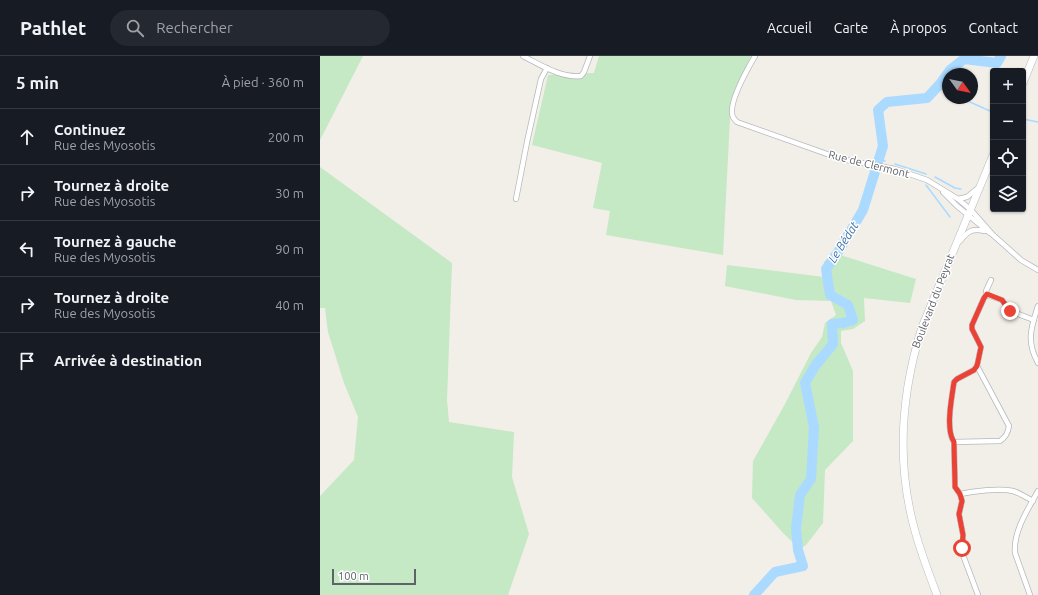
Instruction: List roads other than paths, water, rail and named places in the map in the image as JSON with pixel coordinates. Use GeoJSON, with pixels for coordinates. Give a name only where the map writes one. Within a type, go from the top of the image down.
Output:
{"type":"FeatureCollection","features":[{"type":"Feature","properties":{"kind":"main road"},"geometry":{"type":"LineString","coordinates":[[1026,76],[1034,56]]}},
{"type":"Feature","properties":{"kind":"main road","name":"Boulevard du Peyrat"},"geometry":{"type":"LineString","coordinates":[[937,595],[924,562],[914,530],[907,493],[904,468],[904,413],[913,356],[922,327],[990,162]]}},
{"type":"Feature","properties":{"kind":"street"},"geometry":{"type":"LineString","coordinates":[[523,56],[561,74],[575,76],[581,76],[590,56]]}},
{"type":"Feature","properties":{"kind":"street","name":"Rue de Clermont"},"geometry":{"type":"LineString","coordinates":[[755,56],[748,67],[734,99],[732,108],[733,117],[737,122],[841,159],[895,169],[914,175],[937,186],[958,199],[969,213]]}},
{"type":"Feature","properties":{"kind":"street"},"geometry":{"type":"LineString","coordinates":[[516,199],[541,79],[546,68]]}},
{"type":"Feature","properties":{"kind":"street"},"geometry":{"type":"LineString","coordinates":[[937,186],[1021,260],[1038,270]]}},
{"type":"Feature","properties":{"kind":"street"},"geometry":{"type":"LineString","coordinates":[[958,199],[967,197],[980,187]]}},
{"type":"Feature","properties":{"kind":"street"},"geometry":{"type":"LineString","coordinates":[[969,213],[987,232]]}},
{"type":"Feature","properties":{"kind":"street"},"geometry":{"type":"LineString","coordinates":[[954,249],[970,232],[976,229],[993,235]]}},
{"type":"Feature","properties":{"kind":"street"},"geometry":{"type":"LineString","coordinates":[[978,595],[963,555],[963,535],[959,514],[962,501],[960,494],[955,487],[954,442],[951,437],[950,412],[954,382],[974,370],[977,366],[981,347],[972,329],[972,325],[987,294],[986,291],[991,280]]}},
{"type":"Feature","properties":{"kind":"street"},"geometry":{"type":"LineString","coordinates":[[987,294],[1002,300],[1010,311],[1034,320]]}},
{"type":"Feature","properties":{"kind":"street"},"geometry":{"type":"LineString","coordinates":[[1038,306],[1030,335],[1038,363]]}},
{"type":"Feature","properties":{"kind":"street"},"geometry":{"type":"LineString","coordinates":[[954,442],[1000,441],[1005,438],[1008,430],[1009,426],[977,366]]}},
{"type":"Feature","properties":{"kind":"street"},"geometry":{"type":"LineString","coordinates":[[1030,595],[1015,553],[1014,546],[1016,536],[1038,490]]}},
{"type":"Feature","properties":{"kind":"street"},"geometry":{"type":"LineString","coordinates":[[960,494],[973,491],[1007,491],[1014,492],[1033,501]]}},
{"type":"Feature","properties":{"kind":"waterway","name":"Le Bédat"},"geometry":{"type":"LineString","coordinates":[[754,595],[775,572],[803,566],[798,550],[796,528],[800,495],[811,479],[814,427],[805,383],[815,366],[833,344],[832,324],[853,320],[848,305],[830,295],[826,269],[863,210],[883,146],[878,110],[887,102],[927,98],[950,70],[964,59],[997,63],[1001,56]]}},
{"type":"Feature","properties":{"kind":"waterway"},"geometry":{"type":"LineString","coordinates":[[938,87],[942,89]]}},
{"type":"Feature","properties":{"kind":"waterway"},"geometry":{"type":"LineString","coordinates":[[974,104],[990,111]]}},
{"type":"Feature","properties":{"kind":"waterway"},"geometry":{"type":"LineString","coordinates":[[1026,120],[1038,122]]}},
{"type":"Feature","properties":{"kind":"waterway","name":"Le Bédat"},"geometry":{"type":"LineString","coordinates":[[879,165],[880,160],[885,161]]}},
{"type":"Feature","properties":{"kind":"waterway"},"geometry":{"type":"LineString","coordinates":[[895,164],[926,174]]}},
{"type":"Feature","properties":{"kind":"waterway"},"geometry":{"type":"LineString","coordinates":[[935,177],[955,188],[961,189]]}},
{"type":"Feature","properties":{"kind":"waterway"},"geometry":{"type":"LineString","coordinates":[[926,185],[950,217]]}}]}
